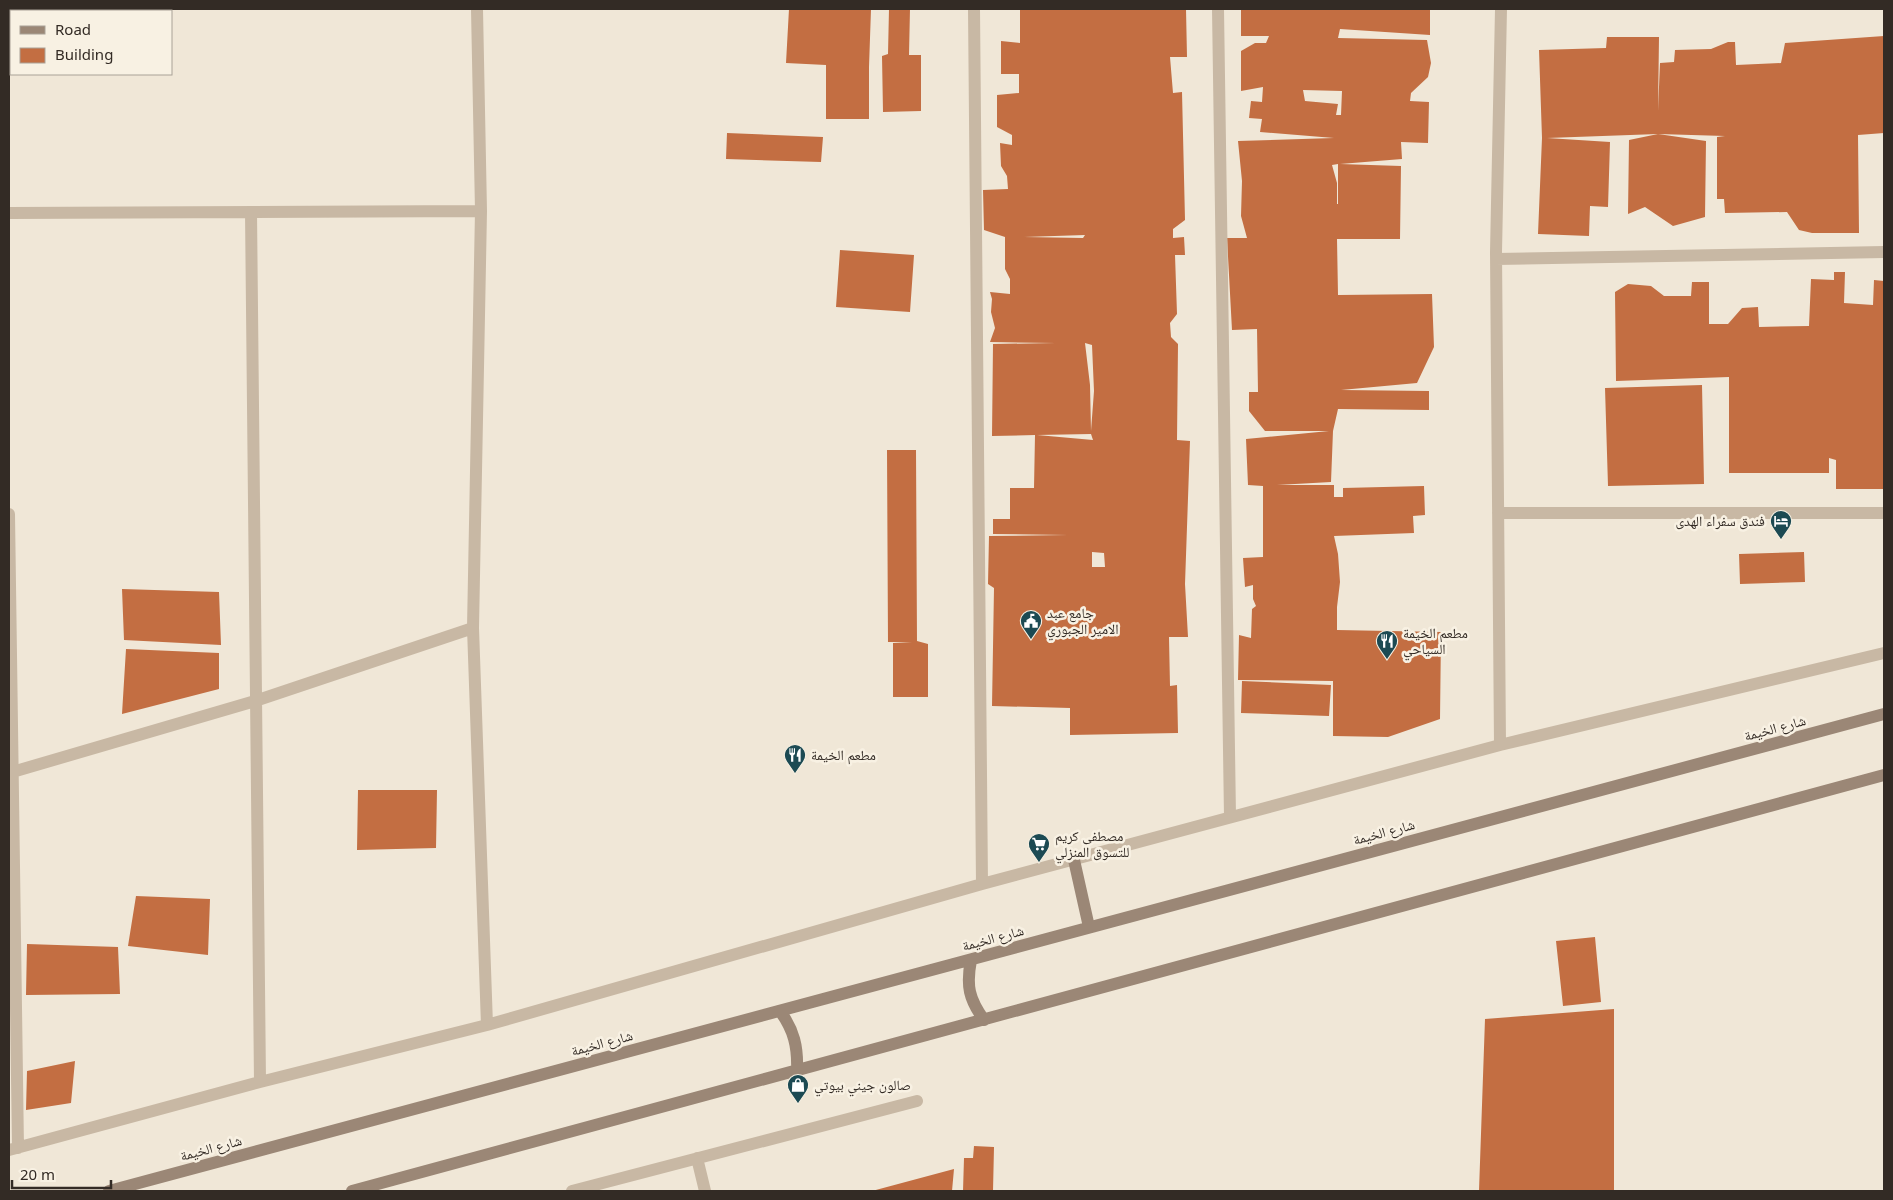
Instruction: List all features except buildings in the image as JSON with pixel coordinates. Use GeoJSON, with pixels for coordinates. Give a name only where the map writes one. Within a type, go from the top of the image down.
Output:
{"type":"FeatureCollection","features":[{"type":"Feature","properties":{"kind":"street"},"geometry":{"type":"LineString","coordinates":[[476,9],[481,211],[473,628],[487,1024]]}},
{"type":"Feature","properties":{"kind":"street"},"geometry":{"type":"LineString","coordinates":[[974,9],[982,884]]}},
{"type":"Feature","properties":{"kind":"street"},"geometry":{"type":"LineString","coordinates":[[1218,9],[1230,817]]}},
{"type":"Feature","properties":{"kind":"street"},"geometry":{"type":"LineString","coordinates":[[1500,745],[1496,259],[1501,9]]}},
{"type":"Feature","properties":{"kind":"street"},"geometry":{"type":"LineString","coordinates":[[9,213],[481,211]]}},
{"type":"Feature","properties":{"kind":"street"},"geometry":{"type":"LineString","coordinates":[[251,212],[260,1082]]}},
{"type":"Feature","properties":{"kind":"street"},"geometry":{"type":"LineString","coordinates":[[1496,259],[1884,252]]}},
{"type":"Feature","properties":{"kind":"street"},"geometry":{"type":"LineString","coordinates":[[1498,513],[1884,513]]}},
{"type":"Feature","properties":{"kind":"street"},"geometry":{"type":"LineString","coordinates":[[9,514],[14,1149],[260,1082],[487,1024],[982,884],[1500,745],[1884,653]]}},
{"type":"Feature","properties":{"kind":"street"},"geometry":{"type":"LineString","coordinates":[[10,772],[255,701],[473,628]]}},
{"type":"Feature","properties":{"kind":"street","name":"شارع الخيمة"},"geometry":{"type":"LineString","coordinates":[[109,1191],[1884,714]]}},
{"type":"Feature","properties":{"kind":"street"},"geometry":{"type":"LineString","coordinates":[[352,1191],[1884,775]]}},
{"type":"Feature","properties":{"kind":"street"},"geometry":{"type":"LineString","coordinates":[[1074,860],[1089,927]]}},
{"type":"Feature","properties":{"kind":"street"},"geometry":{"type":"LineString","coordinates":[[971,960],[968,976],[969,992],[975,1007],[984,1020]]}},
{"type":"Feature","properties":{"kind":"street"},"geometry":{"type":"LineString","coordinates":[[780,1011],[789,1024],[795,1039],[798,1055],[797,1071]]}},
{"type":"Feature","properties":{"kind":"street"},"geometry":{"type":"LineString","coordinates":[[572,1191],[916,1100]]}},
{"type":"Feature","properties":{"kind":"street"},"geometry":{"type":"LineString","coordinates":[[697,1158],[705,1191]]}},
{"type":"Feature","properties":{"kind":"place","name":"فندق سفراء الهدى"},"geometry":{"type":"Point","coordinates":[1781,540]}},
{"type":"Feature","properties":{"kind":"place","name":"جامع عبد الامير الجبوري"},"geometry":{"type":"Point","coordinates":[1031,640]}},
{"type":"Feature","properties":{"kind":"place","name":"مطعم الخيمة السياحي"},"geometry":{"type":"Point","coordinates":[1387,660]}},
{"type":"Feature","properties":{"kind":"place","name":"مطعم الخيمة"},"geometry":{"type":"Point","coordinates":[795,774]}},
{"type":"Feature","properties":{"kind":"place","name":"مصطفى كريم للتسوق المنزلي"},"geometry":{"type":"Point","coordinates":[1039,863]}},
{"type":"Feature","properties":{"kind":"place","name":"صالون جيني بيوتي"},"geometry":{"type":"Point","coordinates":[798,1104]}}]}
